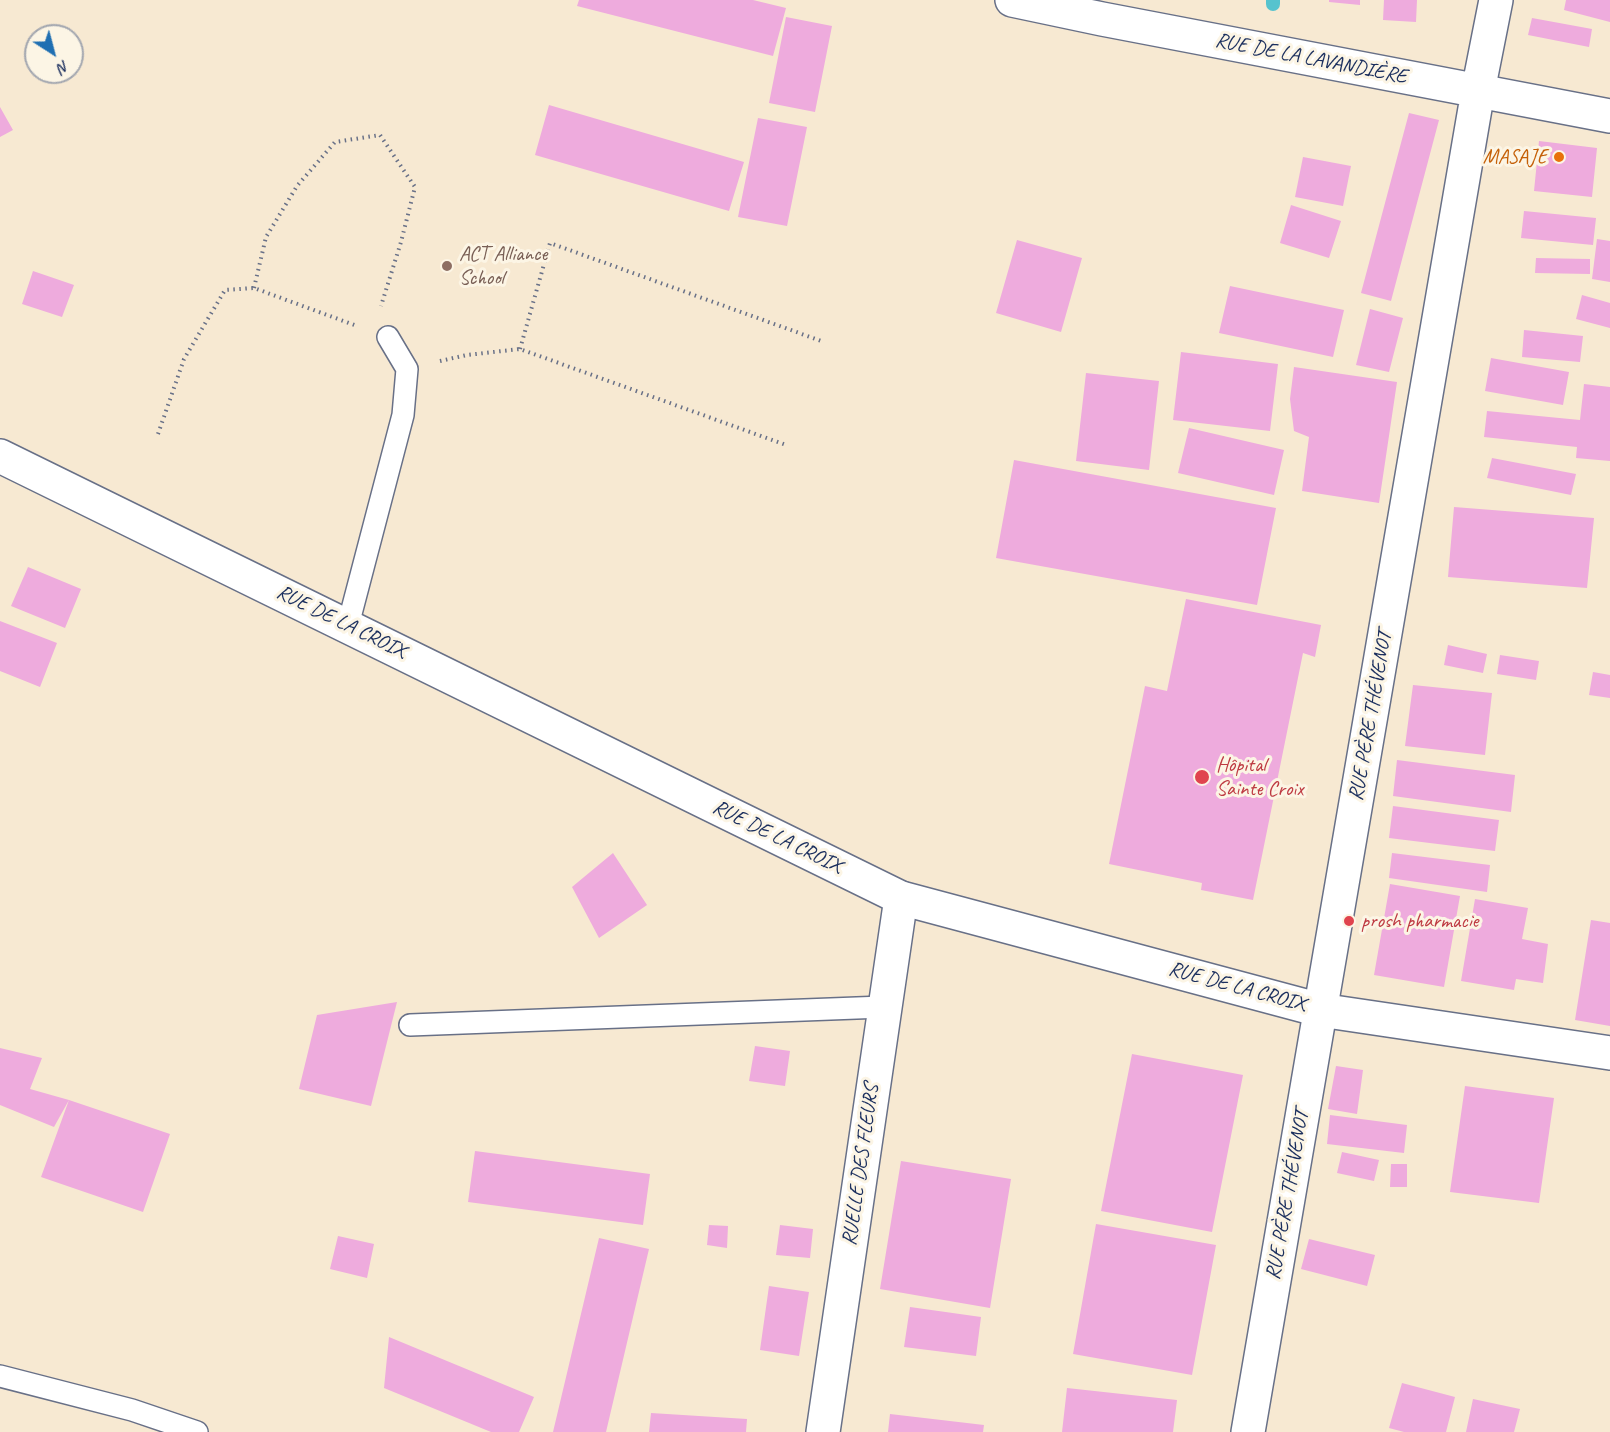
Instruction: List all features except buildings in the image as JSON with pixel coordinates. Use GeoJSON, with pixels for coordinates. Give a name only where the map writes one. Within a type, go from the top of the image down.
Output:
{"type":"FeatureCollection","features":[{"type":"Feature","properties":{"kind":"street","name":"RUE DE LA LAVANDIÈRE"},"geometry":{"type":"LineString","coordinates":[[1012,0],[1610,116]]}},
{"type":"Feature","properties":{"kind":"street","name":"RUE PÈRE THÉVENOT"},"geometry":{"type":"LineString","coordinates":[[1248,1432],[1478,90],[1496,0]]}},
{"type":"Feature","properties":{"kind":"street","name":"RUE DE LA CROIX"},"geometry":{"type":"LineString","coordinates":[[0,456],[901,898],[1320,1010],[1610,1053]]}},
{"type":"Feature","properties":{"kind":"street","name":"RUELLE DES FLEURS"},"geometry":{"type":"LineString","coordinates":[[823,1432],[901,898]]}},
{"type":"Feature","properties":{"kind":"lane"},"geometry":{"type":"LineString","coordinates":[[348,625],[403,415],[407,369],[388,337]]}},
{"type":"Feature","properties":{"kind":"lane"},"geometry":{"type":"LineString","coordinates":[[410,1024],[884,1007]]}},
{"type":"Feature","properties":{"kind":"lane"},"geometry":{"type":"LineString","coordinates":[[0,1376],[132,1410],[197,1432]]}},
{"type":"Feature","properties":{"kind":"path"},"geometry":{"type":"LineString","coordinates":[[254,288],[266,237],[297,186],[335,142],[380,135],[415,187],[401,242],[379,311],[388,337]]}},
{"type":"Feature","properties":{"kind":"path"},"geometry":{"type":"LineString","coordinates":[[519,349],[550,243],[824,342]]}},
{"type":"Feature","properties":{"kind":"path"},"geometry":{"type":"LineString","coordinates":[[158,434],[184,359],[225,290],[254,288],[388,337]]}},
{"type":"Feature","properties":{"kind":"path"},"geometry":{"type":"LineString","coordinates":[[407,369],[466,355],[519,349],[786,445]]}},
{"type":"Feature","properties":{"kind":"place","name":"MASAJE"},"geometry":{"type":"Point","coordinates":[1559,157]}},
{"type":"Feature","properties":{"kind":"place","name":"ACT Alliance School"},"geometry":{"type":"Point","coordinates":[447,266]}},
{"type":"Feature","properties":{"kind":"place","name":"Hôpital Sainte Croix"},"geometry":{"type":"Point","coordinates":[1202,777]}},
{"type":"Feature","properties":{"kind":"place","name":"prosh pharmacie"},"geometry":{"type":"Point","coordinates":[1349,921]}}]}
